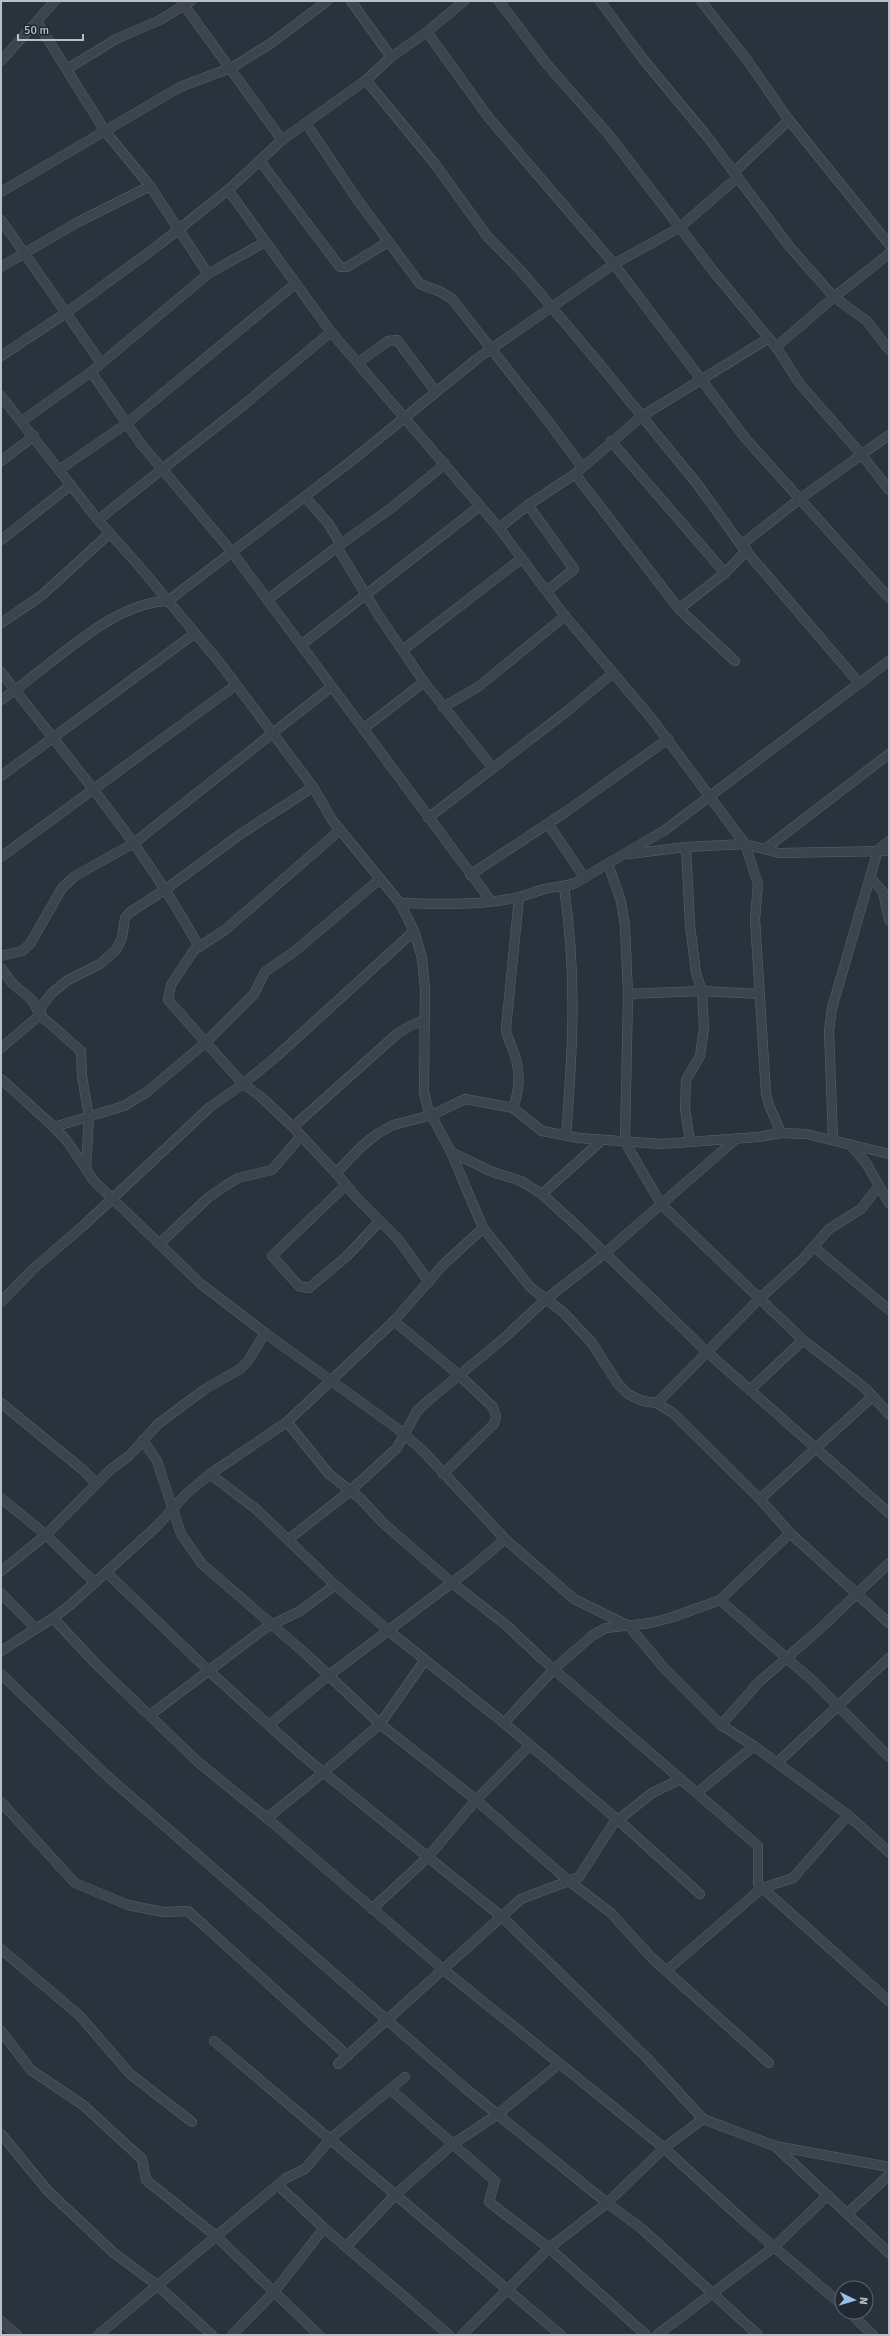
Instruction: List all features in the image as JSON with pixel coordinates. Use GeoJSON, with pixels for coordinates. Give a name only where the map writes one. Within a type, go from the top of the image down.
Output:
{"type":"FeatureCollection","features":[{"type":"Feature","properties":{"kind":"street"},"geometry":{"type":"LineString","coordinates":[[1,61],[55,1]]}},
{"type":"Feature","properties":{"kind":"street"},"geometry":{"type":"LineString","coordinates":[[1,192],[180,87],[228,69],[270,44],[327,1]]}},
{"type":"Feature","properties":{"kind":"street"},"geometry":{"type":"LineString","coordinates":[[1,356],[66,313],[179,229],[228,190],[282,140],[366,80],[391,57],[427,32],[464,1]]}},
{"type":"Feature","properties":{"kind":"street"},"geometry":{"type":"LineString","coordinates":[[499,1],[545,62],[609,135],[679,228],[769,338],[800,384],[862,455],[889,490]]}},
{"type":"Feature","properties":{"kind":"street"},"geometry":{"type":"LineString","coordinates":[[600,1],[643,59],[736,175],[789,246],[834,296],[867,321],[889,350]]}},
{"type":"Feature","properties":{"kind":"street"},"geometry":{"type":"LineString","coordinates":[[701,1],[747,60],[789,120],[889,244]]}},
{"type":"Feature","properties":{"kind":"street"},"geometry":{"type":"LineString","coordinates":[[67,69],[116,39],[160,20],[185,2],[228,69],[282,140]]}},
{"type":"Feature","properties":{"kind":"street"},"geometry":{"type":"LineString","coordinates":[[356,3],[391,57]]}},
{"type":"Feature","properties":{"kind":"street"},"geometry":{"type":"LineString","coordinates":[[37,22],[105,131],[150,186],[208,274]]}},
{"type":"Feature","properties":{"kind":"street"},"geometry":{"type":"LineString","coordinates":[[427,32],[489,118],[614,264],[746,439],[801,498],[860,569],[889,598]]}},
{"type":"Feature","properties":{"kind":"street"},"geometry":{"type":"LineString","coordinates":[[366,80],[435,164],[488,236],[552,306],[698,485],[744,547],[859,683]]}},
{"type":"Feature","properties":{"kind":"street"},"geometry":{"type":"LineString","coordinates":[[1,700],[118,614],[154,602],[168,601],[305,497],[491,350],[614,264],[679,228],[736,175],[789,120]]}},
{"type":"Feature","properties":{"kind":"street"},"geometry":{"type":"LineString","coordinates":[[306,123],[388,242],[420,284],[441,292],[452,299],[545,417],[582,467]]}},
{"type":"Feature","properties":{"kind":"street"},"geometry":{"type":"LineString","coordinates":[[260,161],[340,267],[347,267],[388,242]]}},
{"type":"Feature","properties":{"kind":"street"},"geometry":{"type":"LineString","coordinates":[[1,267],[23,252],[78,222],[150,186]]}},
{"type":"Feature","properties":{"kind":"street"},"geometry":{"type":"LineString","coordinates":[[228,190],[295,284],[332,332],[406,417],[499,528],[565,616],[668,739],[709,797],[745,844],[758,884],[755,919],[766,1094],[768,1105],[781,1133]]}},
{"type":"Feature","properties":{"kind":"street"},"geometry":{"type":"LineString","coordinates":[[1,220],[101,363]]}},
{"type":"Feature","properties":{"kind":"street"},"geometry":{"type":"LineString","coordinates":[[22,421],[91,372],[208,274],[265,242]]}},
{"type":"Feature","properties":{"kind":"street"},"geometry":{"type":"LineString","coordinates":[[776,347],[834,296],[889,254]]}},
{"type":"Feature","properties":{"kind":"street"},"geometry":{"type":"LineString","coordinates":[[59,470],[126,424],[295,284]]}},
{"type":"Feature","properties":{"kind":"street"},"geometry":{"type":"LineString","coordinates":[[98,520],[246,403],[332,332]]}},
{"type":"Feature","properties":{"kind":"street"},"geometry":{"type":"LineString","coordinates":[[499,528],[528,505],[575,474],[611,441],[642,416],[769,338]]}},
{"type":"Feature","properties":{"kind":"street"},"geometry":{"type":"LineString","coordinates":[[359,362],[388,341],[397,340],[436,392]]}},
{"type":"Feature","properties":{"kind":"street"},"geometry":{"type":"LineString","coordinates":[[91,372],[126,424],[232,552],[331,688],[491,901]]}},
{"type":"Feature","properties":{"kind":"street"},"geometry":{"type":"LineString","coordinates":[[1,396],[34,436],[98,520],[168,601],[236,685],[313,787],[321,803],[340,830],[400,903],[414,931],[422,958],[424,1092],[432,1115],[451,1152],[483,1228],[530,1287],[563,1312],[592,1344],[618,1384],[628,1394],[642,1401],[657,1403],[674,1414],[760,1499],[790,1533],[889,1623]]}},
{"type":"Feature","properties":{"kind":"street"},"geometry":{"type":"LineString","coordinates":[[679,609],[725,573],[744,547],[801,498],[889,435]]}},
{"type":"Feature","properties":{"kind":"street"},"geometry":{"type":"LineString","coordinates":[[1,461],[34,436]]}},
{"type":"Feature","properties":{"kind":"street"},"geometry":{"type":"LineString","coordinates":[[611,441],[725,573]]}},
{"type":"Feature","properties":{"kind":"street"},"geometry":{"type":"LineString","coordinates":[[267,600],[339,545],[390,509],[445,464]]}},
{"type":"Feature","properties":{"kind":"street"},"geometry":{"type":"LineString","coordinates":[[575,474],[679,609],[735,661]]}},
{"type":"Feature","properties":{"kind":"street"},"geometry":{"type":"LineString","coordinates":[[1,540],[71,485]]}},
{"type":"Feature","properties":{"kind":"street"},"geometry":{"type":"LineString","coordinates":[[305,497],[328,523],[390,634],[404,649],[424,682],[442,707],[492,767]]}},
{"type":"Feature","properties":{"kind":"street"},"geometry":{"type":"LineString","coordinates":[[528,505],[574,569],[547,591]]}},
{"type":"Feature","properties":{"kind":"street"},"geometry":{"type":"LineString","coordinates":[[301,645],[480,506]]}},
{"type":"Feature","properties":{"kind":"street"},"geometry":{"type":"LineString","coordinates":[[1,623],[41,596],[110,533]]}},
{"type":"Feature","properties":{"kind":"street"},"geometry":{"type":"LineString","coordinates":[[404,649],[521,559]]}},
{"type":"Feature","properties":{"kind":"street"},"geometry":{"type":"LineString","coordinates":[[442,707],[484,682],[565,616]]}},
{"type":"Feature","properties":{"kind":"street"},"geometry":{"type":"LineString","coordinates":[[1,776],[52,736],[194,634]]}},
{"type":"Feature","properties":{"kind":"street"},"geometry":{"type":"LineString","coordinates":[[400,903],[438,904],[519,898],[547,888],[564,887],[585,878],[665,830],[889,661]]}},
{"type":"Feature","properties":{"kind":"street"},"geometry":{"type":"LineString","coordinates":[[1,672],[134,843],[166,890],[198,945]]}},
{"type":"Feature","properties":{"kind":"street"},"geometry":{"type":"LineString","coordinates":[[428,818],[492,767],[566,712],[613,673]]}},
{"type":"Feature","properties":{"kind":"street"},"geometry":{"type":"LineString","coordinates":[[363,729],[424,682]]}},
{"type":"Feature","properties":{"kind":"street"},"geometry":{"type":"LineString","coordinates":[[1,856],[94,790],[236,685]]}},
{"type":"Feature","properties":{"kind":"street"},"geometry":{"type":"LineString","coordinates":[[1,956],[22,950],[30,944],[62,888],[75,876],[134,843],[331,688]]}},
{"type":"Feature","properties":{"kind":"street"},"geometry":{"type":"LineString","coordinates":[[470,875],[548,824],[668,739]]}},
{"type":"Feature","properties":{"kind":"street"},"geometry":{"type":"LineString","coordinates":[[765,848],[889,754]]}},
{"type":"Feature","properties":{"kind":"street"},"geometry":{"type":"LineString","coordinates":[[1,1048],[40,1015],[42,1005],[53,992],[68,980],[100,964],[116,950],[122,938],[125,918],[130,913],[166,890],[242,833],[313,787]]}},
{"type":"Feature","properties":{"kind":"street"},"geometry":{"type":"LineString","coordinates":[[548,824],[585,878]]}},
{"type":"Feature","properties":{"kind":"street"},"geometry":{"type":"LineString","coordinates":[[340,830],[225,930],[198,945],[171,985],[168,1000],[243,1084],[260,1096],[293,1127],[336,1172],[379,1222],[398,1239],[429,1282]]}},
{"type":"Feature","properties":{"kind":"street"},"geometry":{"type":"LineString","coordinates":[[833,1140],[829,1031],[840,980],[878,850],[889,841]]}},
{"type":"Feature","properties":{"kind":"street"},"geometry":{"type":"LineString","coordinates":[[626,854],[686,847],[745,844],[765,848],[779,853],[889,851]]}},
{"type":"Feature","properties":{"kind":"street"},"geometry":{"type":"LineString","coordinates":[[686,847],[690,925],[696,973],[702,991],[704,1028],[702,1047],[698,1060],[687,1075],[685,1108],[690,1142]]}},
{"type":"Feature","properties":{"kind":"street"},"geometry":{"type":"LineString","coordinates":[[608,864],[621,901],[625,926],[628,994],[625,1142],[661,1204],[803,1340],[828,1361],[857,1380],[889,1414]]}},
{"type":"Feature","properties":{"kind":"street"},"geometry":{"type":"LineString","coordinates":[[870,877],[883,892],[889,920]]}},
{"type":"Feature","properties":{"kind":"street"},"geometry":{"type":"LineString","coordinates":[[54,1127],[124,1106],[147,1092],[206,1042],[254,994],[265,972],[295,951],[380,879]]}},
{"type":"Feature","properties":{"kind":"street"},"geometry":{"type":"LineString","coordinates":[[564,887],[573,968],[574,1010],[566,1136]]}},
{"type":"Feature","properties":{"kind":"street"},"geometry":{"type":"LineString","coordinates":[[513,1108],[518,1093],[519,1079],[516,1058],[508,1039],[506,1029],[519,898]]}},
{"type":"Feature","properties":{"kind":"street"},"geometry":{"type":"LineString","coordinates":[[1,1302],[33,1269],[113,1198],[210,1107],[243,1084],[414,931]]}},
{"type":"Feature","properties":{"kind":"street"},"geometry":{"type":"LineString","coordinates":[[1,968],[17,987],[32,1000],[40,1015],[81,1051],[82,1076],[89,1116],[86,1169]]}},
{"type":"Feature","properties":{"kind":"street"},"geometry":{"type":"LineString","coordinates":[[628,994],[702,991],[760,994]]}},
{"type":"Feature","properties":{"kind":"street"},"geometry":{"type":"LineString","coordinates":[[293,1127],[398,1033],[424,1020]]}},
{"type":"Feature","properties":{"kind":"street"},"geometry":{"type":"LineString","coordinates":[[1,1079],[54,1127],[94,1181],[159,1244],[222,1301],[406,1435],[505,1538],[574,1599],[629,1626],[664,1668],[720,1725],[754,1746],[848,1815],[889,1852]]}},
{"type":"Feature","properties":{"kind":"street"},"geometry":{"type":"LineString","coordinates":[[336,1172],[362,1146],[377,1134],[393,1125],[432,1115],[465,1099],[513,1108],[542,1131],[601,1141],[661,1144],[765,1137],[781,1133],[806,1134],[889,1154]]}},
{"type":"Feature","properties":{"kind":"street"},"geometry":{"type":"LineString","coordinates":[[159,1244],[209,1197],[225,1186],[238,1178],[272,1170],[301,1136]]}},
{"type":"Feature","properties":{"kind":"street"},"geometry":{"type":"LineString","coordinates":[[289,1539],[350,1491],[397,1448],[406,1435],[417,1411],[458,1374],[503,1339],[546,1300],[604,1254],[736,1139]]}},
{"type":"Feature","properties":{"kind":"street"},"geometry":{"type":"LineString","coordinates":[[542,1194],[601,1141]]}},
{"type":"Feature","properties":{"kind":"street"},"geometry":{"type":"LineString","coordinates":[[850,1144],[866,1163],[878,1187],[889,1203]]}},
{"type":"Feature","properties":{"kind":"street"},"geometry":{"type":"LineString","coordinates":[[451,1152],[490,1171],[521,1181],[542,1194],[707,1352],[889,1513]]}},
{"type":"Feature","properties":{"kind":"street"},"geometry":{"type":"LineString","coordinates":[[346,1185],[272,1256],[299,1286],[309,1288],[347,1256],[379,1222]]}},
{"type":"Feature","properties":{"kind":"street"},"geometry":{"type":"LineString","coordinates":[[657,1403],[760,1298],[814,1247],[829,1229],[861,1209],[878,1187]]}},
{"type":"Feature","properties":{"kind":"street"},"geometry":{"type":"LineString","coordinates":[[1,1651],[53,1618],[95,1583],[157,1526],[172,1509],[210,1474],[287,1422],[394,1321],[429,1282],[483,1228]]}},
{"type":"Feature","properties":{"kind":"street"},"geometry":{"type":"LineString","coordinates":[[814,1247],[889,1310]]}},
{"type":"Feature","properties":{"kind":"street"},"geometry":{"type":"LineString","coordinates":[[394,1321],[458,1374],[493,1407],[496,1416],[494,1424],[443,1474]]}},
{"type":"Feature","properties":{"kind":"street"},"geometry":{"type":"LineString","coordinates":[[1,1571],[46,1535],[96,1483],[130,1455],[158,1424],[180,1406],[240,1369],[248,1361],[265,1333]]}},
{"type":"Feature","properties":{"kind":"street"},"geometry":{"type":"LineString","coordinates":[[750,1390],[803,1340]]}},
{"type":"Feature","properties":{"kind":"street"},"geometry":{"type":"LineString","coordinates":[[760,1499],[815,1447],[873,1396]]}},
{"type":"Feature","properties":{"kind":"street"},"geometry":{"type":"LineString","coordinates":[[1,1404],[82,1469],[96,1483]]}},
{"type":"Feature","properties":{"kind":"street"},"geometry":{"type":"LineString","coordinates":[[287,1422],[329,1474],[361,1499],[383,1523],[451,1582],[481,1603],[554,1669],[698,1792],[758,1846],[758,1884],[889,2001]]}},
{"type":"Feature","properties":{"kind":"street"},"geometry":{"type":"LineString","coordinates":[[143,1440],[157,1461],[181,1534],[202,1564],[306,1654],[380,1724],[476,1800],[569,1880],[611,1913],[666,1971],[769,2063]]}},
{"type":"Feature","properties":{"kind":"street"},"geometry":{"type":"LineString","coordinates":[[210,1474],[256,1509],[289,1539],[335,1585],[389,1631],[530,1745],[618,1820],[700,1894]]}},
{"type":"Feature","properties":{"kind":"street"},"geometry":{"type":"LineString","coordinates":[[1,1498],[46,1535],[95,1583]]}},
{"type":"Feature","properties":{"kind":"street"},"geometry":{"type":"LineString","coordinates":[[504,1723],[554,1669],[593,1634],[606,1628],[629,1626],[670,1618],[720,1600],[790,1533]]}},
{"type":"Feature","properties":{"kind":"street"},"geometry":{"type":"LineString","coordinates":[[269,1725],[328,1676],[470,1569],[505,1538]]}},
{"type":"Feature","properties":{"kind":"street"},"geometry":{"type":"LineString","coordinates":[[720,1725],[759,1682],[787,1658],[889,1563]]}},
{"type":"Feature","properties":{"kind":"street"},"geometry":{"type":"LineString","coordinates":[[106,1572],[209,1671],[269,1725],[324,1772],[502,1917],[648,2058],[703,2119],[775,2146],[889,2167]]}},
{"type":"Feature","properties":{"kind":"street"},"geometry":{"type":"LineString","coordinates":[[150,1715],[209,1671],[236,1648],[272,1625],[300,1611],[335,1585]]}},
{"type":"Feature","properties":{"kind":"street"},"geometry":{"type":"LineString","coordinates":[[1,1593],[36,1629]]}},
{"type":"Feature","properties":{"kind":"street"},"geometry":{"type":"LineString","coordinates":[[720,1600],[787,1658],[838,1705],[889,1758]]}},
{"type":"Feature","properties":{"kind":"street"},"geometry":{"type":"LineString","coordinates":[[53,1618],[198,1762],[267,1818],[444,1970],[558,2064],[664,2148],[774,2247],[834,2298]]}},
{"type":"Feature","properties":{"kind":"street"},"geometry":{"type":"LineString","coordinates":[[777,1763],[889,1658]]}},
{"type":"Feature","properties":{"kind":"street"},"geometry":{"type":"LineString","coordinates":[[267,1818],[380,1724],[425,1660]]}},
{"type":"Feature","properties":{"kind":"street"},"geometry":{"type":"LineString","coordinates":[[1,1674],[105,1774],[498,2114],[607,2203],[641,2228],[758,2335]]}},
{"type":"Feature","properties":{"kind":"street"},"geometry":{"type":"LineString","coordinates":[[372,1909],[428,1857],[476,1800],[530,1745]]}},
{"type":"Feature","properties":{"kind":"street"},"geometry":{"type":"LineString","coordinates":[[698,1792],[754,1746]]}},
{"type":"Feature","properties":{"kind":"street"},"geometry":{"type":"LineString","coordinates":[[338,2064],[389,2020],[521,1900],[579,1877],[613,1824],[652,1793],[681,1779]]}},
{"type":"Feature","properties":{"kind":"street"},"geometry":{"type":"LineString","coordinates":[[1,1802],[75,1883],[128,1905],[163,1912],[188,1911],[348,2056]]}},
{"type":"Feature","properties":{"kind":"street"},"geometry":{"type":"LineString","coordinates":[[666,1971],[762,1888],[793,1878],[848,1815]]}},
{"type":"Feature","properties":{"kind":"street"},"geometry":{"type":"LineString","coordinates":[[1,1949],[80,2016],[130,2074],[192,2122]]}},
{"type":"Feature","properties":{"kind":"street"},"geometry":{"type":"LineString","coordinates":[[1,2031],[31,2070],[83,2105],[142,2159],[146,2180],[216,2236],[319,2335]]}},
{"type":"Feature","properties":{"kind":"street"},"geometry":{"type":"LineString","coordinates":[[214,2041],[331,2138],[561,2335]]}},
{"type":"Feature","properties":{"kind":"street"},"geometry":{"type":"LineString","coordinates":[[346,2247],[396,2194],[453,2144],[498,2114],[558,2064]]}},
{"type":"Feature","properties":{"kind":"street"},"geometry":{"type":"LineString","coordinates":[[98,2335],[286,2178],[305,2170],[331,2138],[405,2077]]}},
{"type":"Feature","properties":{"kind":"street"},"geometry":{"type":"LineString","coordinates":[[390,2089],[495,2181],[489,2202],[549,2248],[646,2335]]}},
{"type":"Feature","properties":{"kind":"street"},"geometry":{"type":"LineString","coordinates":[[462,2335],[549,2248],[607,2203],[664,2148],[703,2119]]}},
{"type":"Feature","properties":{"kind":"street"},"geometry":{"type":"LineString","coordinates":[[1,2134],[48,2191],[115,2254],[157,2285],[212,2335]]}},
{"type":"Feature","properties":{"kind":"street"},"geometry":{"type":"LineString","coordinates":[[775,2146],[828,2194],[889,2253]]}},
{"type":"Feature","properties":{"kind":"street"},"geometry":{"type":"LineString","coordinates":[[848,2213],[889,2175]]}},
{"type":"Feature","properties":{"kind":"street"},"geometry":{"type":"LineString","coordinates":[[278,2185],[324,2228],[449,2335]]}},
{"type":"Feature","properties":{"kind":"street"},"geometry":{"type":"LineString","coordinates":[[657,2335],[774,2247],[828,2194]]}},
{"type":"Feature","properties":{"kind":"street"},"geometry":{"type":"LineString","coordinates":[[232,2335],[274,2292],[324,2228]]}},
{"type":"Feature","properties":{"kind":"street"},"geometry":{"type":"LineString","coordinates":[[857,2320],[872,2335]]}},
{"type":"Feature","properties":{"kind":"street"},"geometry":{"type":"LineString","coordinates":[[1,2321],[17,2335]]}}]}
